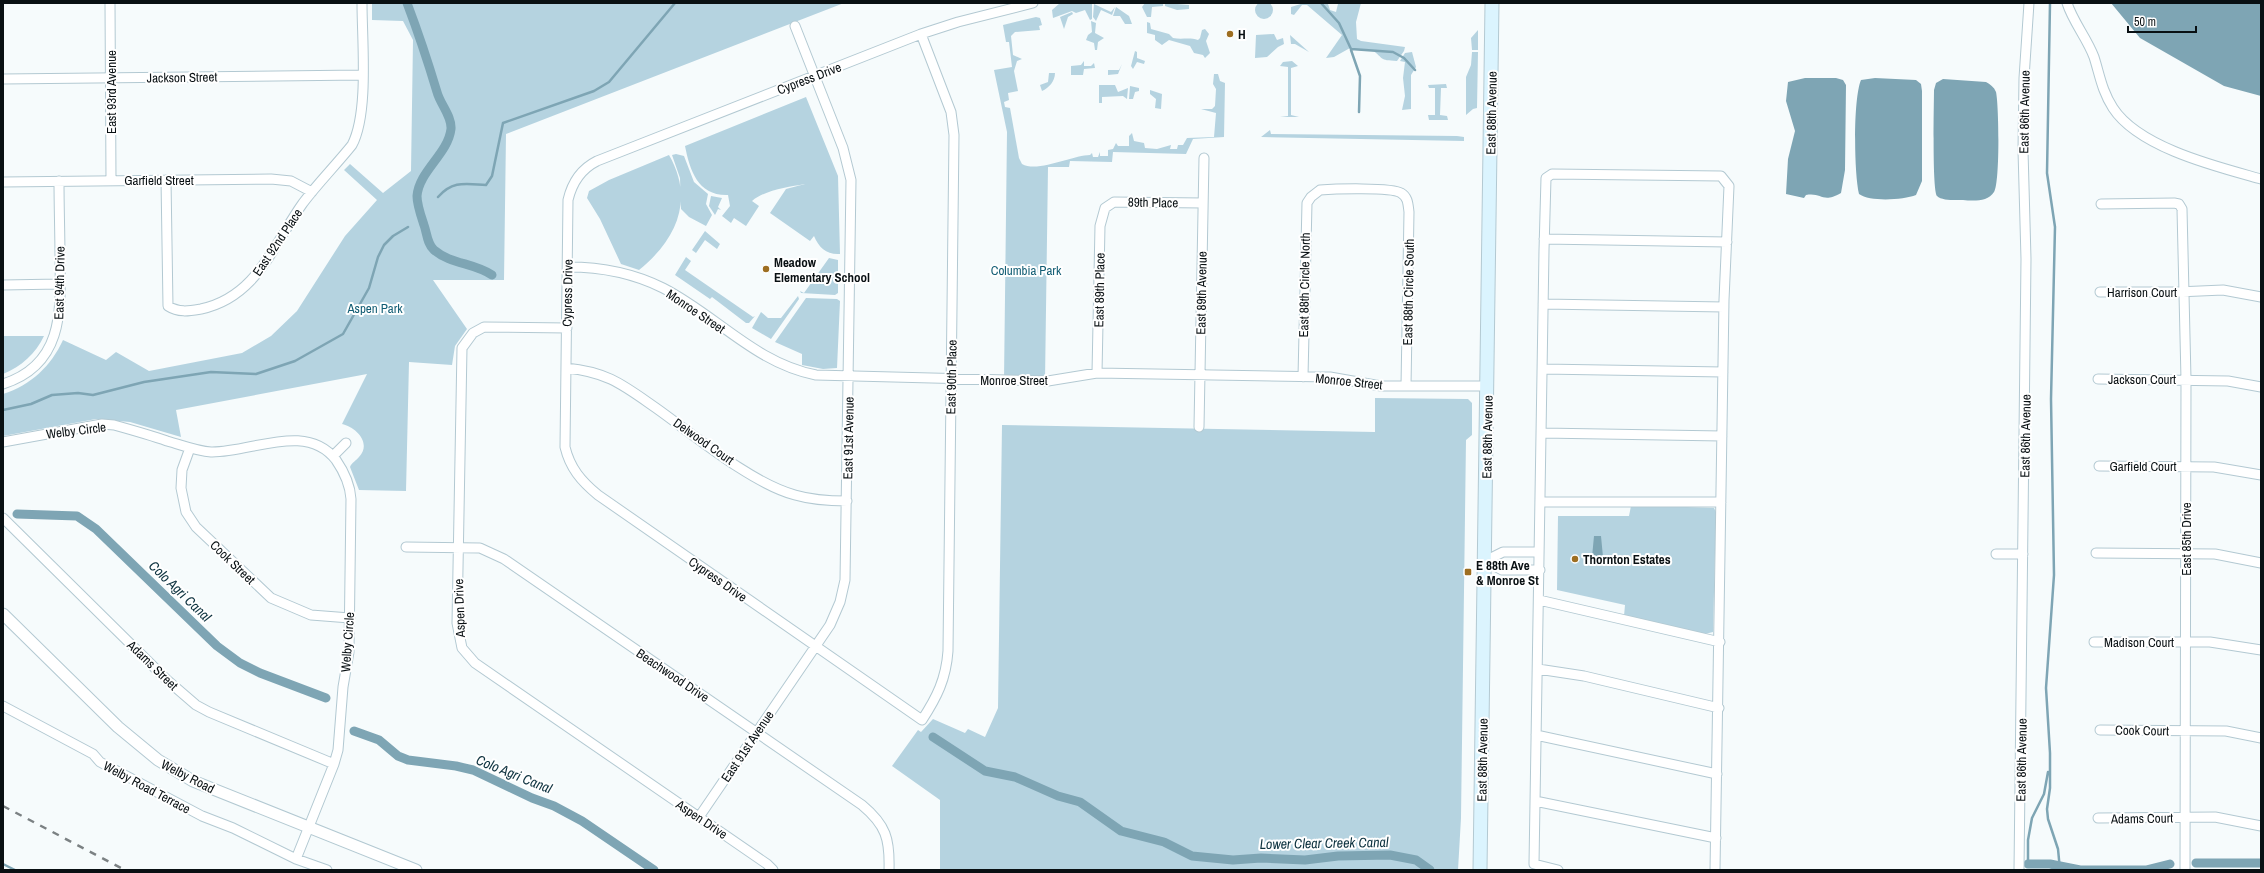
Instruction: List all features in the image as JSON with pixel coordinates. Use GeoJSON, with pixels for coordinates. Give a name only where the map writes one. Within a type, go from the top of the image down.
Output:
{"type":"FeatureCollection","features":[{"type":"Feature","properties":{"kind":"main road","name":"East 88th Avenue"},"geometry":{"type":"LineString","coordinates":[[1480,870],[1492,3]]}},
{"type":"Feature","properties":{"kind":"street","name":"East 93rd Avenue"},"geometry":{"type":"LineString","coordinates":[[110,3],[111,180]]}},
{"type":"Feature","properties":{"kind":"street","name":"East 92nd Place"},"geometry":{"type":"LineString","coordinates":[[166,180],[168,306],[181,311],[204,308],[223,302],[247,286],[263,266],[292,219],[347,150],[356,136],[361,116],[362,3]]}},
{"type":"Feature","properties":{"kind":"street","name":"Cypress Drive"},"geometry":{"type":"LineString","coordinates":[[922,720],[598,495],[581,480],[572,467],[565,447],[568,200],[573,185],[586,168],[598,161],[921,34],[963,20],[1033,3]]}},
{"type":"Feature","properties":{"kind":"street","name":"East 86th Avenue"},"geometry":{"type":"LineString","coordinates":[[2019,870],[2026,259],[2023,150],[2024,72],[2029,3]]}},
{"type":"Feature","properties":{"kind":"street"},"geometry":{"type":"LineString","coordinates":[[2067,3],[2094,58],[2101,86],[2114,109],[2129,124],[2145,136],[2177,153],[2206,164],[2261,179]]}},
{"type":"Feature","properties":{"kind":"street","name":"East 91st Avenue"},"geometry":{"type":"LineString","coordinates":[[699,817],[816,646],[836,613],[843,591],[847,501],[851,180],[845,153],[795,26]]}},
{"type":"Feature","properties":{"kind":"street","name":"East 90th Place"},"geometry":{"type":"LineString","coordinates":[[921,34],[951,112],[954,135],[946,670],[937,696],[922,720]]}},
{"type":"Feature","properties":{"kind":"street","name":"Jackson Street"},"geometry":{"type":"LineString","coordinates":[[3,80],[362,76]]}},
{"type":"Feature","properties":{"kind":"street","name":"East 89th Avenue"},"geometry":{"type":"LineString","coordinates":[[1199,427],[1204,158]]}},
{"type":"Feature","properties":{"kind":"street"},"geometry":{"type":"LineString","coordinates":[[1558,870],[1534,864],[1540,570],[1544,239],[1546,178],[1552,174],[1721,176],[1729,186],[1724,307],[1719,708],[1715,870]]}},
{"type":"Feature","properties":{"kind":"street","name":"Garfield Street"},"geometry":{"type":"LineString","coordinates":[[3,182],[280,179],[300,185],[312,192]]}},
{"type":"Feature","properties":{"kind":"street","name":"East 94th Drive"},"geometry":{"type":"LineString","coordinates":[[3,384],[28,371],[37,363],[51,345],[59,322],[59,181]]}},
{"type":"Feature","properties":{"kind":"street","name":"East 88th Circle North"},"geometry":{"type":"LineString","coordinates":[[1303,377],[1307,203],[1313,195],[1320,190],[1327,189],[1393,190],[1400,192],[1406,198]]}},
{"type":"Feature","properties":{"kind":"street","name":"East 88th Circle South"},"geometry":{"type":"LineString","coordinates":[[1406,198],[1409,212],[1406,386]]}},
{"type":"Feature","properties":{"kind":"street","name":"89th Place"},"geometry":{"type":"LineString","coordinates":[[1105,208],[1114,202],[1203,203]]}},
{"type":"Feature","properties":{"kind":"street","name":"East 85th Drive"},"geometry":{"type":"LineString","coordinates":[[2101,204],[2174,203],[2179,204],[2182,209],[2186,380],[2186,817],[2184,870]]}},
{"type":"Feature","properties":{"kind":"street","name":"East 89th Place"},"geometry":{"type":"LineString","coordinates":[[1097,373],[1100,226],[1105,208]]}},
{"type":"Feature","properties":{"kind":"street"},"geometry":{"type":"LineString","coordinates":[[1544,239],[1727,242]]}},
{"type":"Feature","properties":{"kind":"street","name":"Monroe Street"},"geometry":{"type":"LineString","coordinates":[[568,267],[601,268],[641,279],[673,294],[756,351],[776,362],[804,373],[849,377],[1048,381],[1097,373],[1200,376],[1330,377],[1376,385],[1487,386]]}},
{"type":"Feature","properties":{"kind":"street"},"geometry":{"type":"LineString","coordinates":[[3,285],[60,284]]}},
{"type":"Feature","properties":{"kind":"street","name":"Harrison Court"},"geometry":{"type":"LineString","coordinates":[[2100,292],[2184,292],[2223,290],[2261,297]]}},
{"type":"Feature","properties":{"kind":"street"},"geometry":{"type":"LineString","coordinates":[[1543,304],[1724,307]]}},
{"type":"Feature","properties":{"kind":"street","name":"Aspen Drive"},"geometry":{"type":"LineString","coordinates":[[567,328],[484,327],[473,333],[462,348],[458,547],[458,636],[462,648],[470,659],[767,864],[773,870]]}},
{"type":"Feature","properties":{"kind":"street","name":"Delwood Court"},"geometry":{"type":"LineString","coordinates":[[566,368],[584,369],[614,379],[750,474],[776,488],[811,499],[847,501]]}},
{"type":"Feature","properties":{"kind":"street"},"geometry":{"type":"LineString","coordinates":[[1543,369],[1723,372]]}},
{"type":"Feature","properties":{"kind":"street","name":"Jackson Court"},"geometry":{"type":"LineString","coordinates":[[2098,379],[2228,381],[2261,387]]}},
{"type":"Feature","properties":{"kind":"street","name":"Welby Circle"},"geometry":{"type":"LineString","coordinates":[[3,442],[102,424],[114,425],[190,448],[213,452],[289,440],[316,445],[333,456],[345,473],[350,489],[350,618],[348,659],[342,687],[338,750],[309,828]]}},
{"type":"Feature","properties":{"kind":"street"},"geometry":{"type":"LineString","coordinates":[[1542,433],[1722,436]]}},
{"type":"Feature","properties":{"kind":"street"},"geometry":{"type":"LineString","coordinates":[[333,456],[346,443]]}},
{"type":"Feature","properties":{"kind":"street","name":"Cook Street"},"geometry":{"type":"LineString","coordinates":[[190,448],[182,470],[181,488],[186,512],[196,527],[270,598],[311,616],[350,618]]}},
{"type":"Feature","properties":{"kind":"street","name":"Garfield Court"},"geometry":{"type":"LineString","coordinates":[[2099,466],[2186,466],[2226,468],[2261,475]]}},
{"type":"Feature","properties":{"kind":"street"},"geometry":{"type":"LineString","coordinates":[[1541,502],[1721,502]]}},
{"type":"Feature","properties":{"kind":"street","name":"Adams Street"},"geometry":{"type":"LineString","coordinates":[[3,518],[167,680],[196,705],[224,720],[334,764]]}},
{"type":"Feature","properties":{"kind":"street","name":"Beachwood Drive"},"geometry":{"type":"LineString","coordinates":[[406,547],[480,548],[495,554],[870,811],[885,831],[889,846],[889,870]]}},
{"type":"Feature","properties":{"kind":"street"},"geometry":{"type":"LineString","coordinates":[[1485,561],[1503,552],[1540,552]]}},
{"type":"Feature","properties":{"kind":"street"},"geometry":{"type":"LineString","coordinates":[[2096,553],[2215,554],[2261,563]]}},
{"type":"Feature","properties":{"kind":"street"},"geometry":{"type":"LineString","coordinates":[[1996,554],[2023,554]]}},
{"type":"Feature","properties":{"kind":"street"},"geometry":{"type":"LineString","coordinates":[[1485,561],[1502,570],[1540,570]]}},
{"type":"Feature","properties":{"kind":"street"},"geometry":{"type":"LineString","coordinates":[[1539,600],[1720,642]]}},
{"type":"Feature","properties":{"kind":"street","name":"Welby Road"},"geometry":{"type":"LineString","coordinates":[[3,614],[118,727],[158,760],[192,781],[416,870]]}},
{"type":"Feature","properties":{"kind":"street","name":"Madison Court"},"geometry":{"type":"LineString","coordinates":[[2094,642],[2185,642],[2231,644],[2261,650]]}},
{"type":"Feature","properties":{"kind":"street"},"geometry":{"type":"LineString","coordinates":[[1538,669],[1584,676],[1719,708]]}},
{"type":"Feature","properties":{"kind":"street","name":"Welby Road Terrace"},"geometry":{"type":"LineString","coordinates":[[3,706],[92,754],[100,762],[202,816],[233,828],[296,859],[327,870]]}},
{"type":"Feature","properties":{"kind":"street","name":"Cook Court"},"geometry":{"type":"LineString","coordinates":[[2100,730],[2185,732],[2226,731],[2261,738]]}},
{"type":"Feature","properties":{"kind":"street"},"geometry":{"type":"LineString","coordinates":[[1536,735],[1717,774]]}},
{"type":"Feature","properties":{"kind":"street"},"geometry":{"type":"LineString","coordinates":[[1535,801],[1716,838]]}},
{"type":"Feature","properties":{"kind":"street","name":"Adams Court"},"geometry":{"type":"LineString","coordinates":[[2098,818],[2215,817],[2261,826]]}},
{"type":"Feature","properties":{"kind":"street"},"geometry":{"type":"LineString","coordinates":[[296,859],[309,828]]}},
{"type":"Feature","properties":{"kind":"green space"},"geometry":{"type":"Polygon","coordinates":[[[1264,1],[1270,4],[1273,10],[1270,16],[1264,19],[1258,16],[1255,10],[1258,4],[1264,1]]]}},
{"type":"Feature","properties":{"kind":"green space","name":"Aspen Park"},"geometry":{"type":"Polygon","coordinates":[[[372,3],[844,3],[506,134],[504,280],[433,280],[467,329],[455,346],[452,365],[409,362],[406,491],[359,490],[350,467],[363,452],[364,446],[361,436],[357,432],[342,424],[367,374],[176,410],[181,437],[130,422],[96,419],[3,436],[3,394],[31,380],[39,373],[52,358],[63,340],[106,360],[116,352],[149,371],[242,353],[271,336],[297,311],[345,236],[377,200],[344,170],[350,164],[383,193],[411,171],[413,40],[403,21],[372,20],[372,3]]]}},
{"type":"Feature","properties":{"kind":"green space"},"geometry":{"type":"Polygon","coordinates":[[[1060,3],[1092,3],[1092,19],[1090,20],[1085,10],[1076,13],[1072,11],[1053,18],[1052,10],[1060,3]]]}},
{"type":"Feature","properties":{"kind":"green space"},"geometry":{"type":"Polygon","coordinates":[[[1145,3],[1163,3],[1163,6],[1152,7],[1151,17],[1147,17],[1142,7],[1145,3]]]}},
{"type":"Feature","properties":{"kind":"green space"},"geometry":{"type":"Polygon","coordinates":[[[1165,3],[1189,5],[1189,9],[1177,10],[1165,6],[1165,3]]]}},
{"type":"Feature","properties":{"kind":"green space"},"geometry":{"type":"Polygon","coordinates":[[[1304,3],[1328,4],[1330,10],[1336,12],[1338,4],[1361,3],[1356,22],[1357,39],[1361,41],[1405,47],[1404,51],[1397,61],[1384,59],[1372,50],[1350,48],[1334,57],[1326,58],[1342,35],[1307,5],[1302,5],[1294,15],[1291,14],[1291,7],[1304,3]]]}},
{"type":"Feature","properties":{"kind":"green space"},"geometry":{"type":"Polygon","coordinates":[[[1094,4],[1111,12],[1115,7],[1112,15],[1101,10],[1096,21],[1093,17],[1094,4]]]}},
{"type":"Feature","properties":{"kind":"green space"},"geometry":{"type":"Polygon","coordinates":[[[1116,7],[1129,16],[1132,24],[1125,24],[1120,16],[1113,16],[1116,7]]]}},
{"type":"Feature","properties":{"kind":"green space"},"geometry":{"type":"Polygon","coordinates":[[[1072,12],[1073,14],[1068,17],[1064,29],[1060,17],[1072,12]]]}},
{"type":"Feature","properties":{"kind":"green space","name":"Columbia Park"},"geometry":{"type":"Polygon","coordinates":[[[1036,17],[1040,18],[1042,25],[1039,26],[1040,30],[1015,32],[1011,36],[1013,55],[1022,59],[1017,61],[1014,71],[1018,91],[1008,93],[1009,100],[1004,102],[1005,107],[1010,108],[1019,158],[1022,164],[1029,166],[1046,165],[1090,155],[1092,153],[1093,157],[1098,157],[1100,152],[1100,156],[1108,156],[1108,150],[1113,149],[1116,143],[1118,146],[1129,146],[1129,136],[1132,133],[1134,141],[1144,143],[1145,148],[1157,149],[1171,145],[1170,149],[1177,149],[1178,145],[1183,145],[1187,138],[1214,137],[1216,113],[1201,109],[1212,109],[1215,106],[1216,89],[1213,84],[1214,74],[1218,74],[1220,81],[1225,83],[1224,137],[1193,139],[1186,154],[1113,152],[1112,162],[1070,161],[1069,167],[1048,167],[1045,381],[1004,380],[1007,132],[994,70],[1012,67],[1009,42],[1006,42],[1003,25],[1036,17]]]}},
{"type":"Feature","properties":{"kind":"green space"},"geometry":{"type":"Polygon","coordinates":[[[1091,21],[1096,23],[1095,33],[1104,38],[1098,42],[1097,50],[1095,50],[1094,43],[1086,40],[1088,35],[1092,32],[1091,21]]]}},
{"type":"Feature","properties":{"kind":"green space"},"geometry":{"type":"Polygon","coordinates":[[[1147,22],[1150,23],[1151,29],[1169,34],[1176,39],[1198,40],[1202,30],[1205,29],[1209,34],[1206,41],[1210,53],[1205,58],[1203,55],[1194,53],[1190,46],[1169,40],[1162,45],[1155,40],[1155,35],[1147,33],[1147,22]]]}},
{"type":"Feature","properties":{"kind":"green space"},"geometry":{"type":"Polygon","coordinates":[[[1478,30],[1478,50],[1472,50],[1471,38],[1478,30]]]}},
{"type":"Feature","properties":{"kind":"green space"},"geometry":{"type":"Polygon","coordinates":[[[1274,34],[1277,40],[1283,38],[1284,44],[1278,47],[1267,57],[1255,58],[1256,35],[1274,34]]]}},
{"type":"Feature","properties":{"kind":"green space"},"geometry":{"type":"Polygon","coordinates":[[[1290,35],[1309,52],[1295,44],[1291,44],[1290,35]]]}},
{"type":"Feature","properties":{"kind":"green space"},"geometry":{"type":"Polygon","coordinates":[[[1135,51],[1137,52],[1137,58],[1145,61],[1144,64],[1137,62],[1133,69],[1131,66],[1135,51]]]}},
{"type":"Feature","properties":{"kind":"green space"},"geometry":{"type":"Polygon","coordinates":[[[1412,52],[1416,67],[1411,75],[1411,109],[1402,110],[1405,96],[1403,78],[1405,62],[1400,61],[1405,53],[1412,52]]]}},
{"type":"Feature","properties":{"kind":"green space"},"geometry":{"type":"Polygon","coordinates":[[[1472,52],[1478,52],[1477,108],[1473,109],[1466,115],[1466,77],[1471,65],[1472,52]]]}},
{"type":"Feature","properties":{"kind":"green space"},"geometry":{"type":"Polygon","coordinates":[[[1084,61],[1084,66],[1091,66],[1094,63],[1095,68],[1084,69],[1083,75],[1071,75],[1071,66],[1081,65],[1084,61]]]}},
{"type":"Feature","properties":{"kind":"green space"},"geometry":{"type":"Polygon","coordinates":[[[1292,61],[1298,66],[1291,68],[1291,115],[1299,117],[1280,117],[1288,116],[1288,67],[1280,66],[1283,62],[1292,61]]]}},
{"type":"Feature","properties":{"kind":"green space"},"geometry":{"type":"Polygon","coordinates":[[[1122,64],[1118,74],[1108,75],[1108,70],[1119,70],[1122,64]]]}},
{"type":"Feature","properties":{"kind":"green space"},"geometry":{"type":"Polygon","coordinates":[[[1049,73],[1055,73],[1054,79],[1047,88],[1042,91],[1040,85],[1048,82],[1049,73]]]}},
{"type":"Feature","properties":{"kind":"green space"},"geometry":{"type":"Polygon","coordinates":[[[1446,84],[1447,88],[1441,88],[1440,115],[1447,116],[1448,120],[1429,120],[1428,115],[1435,115],[1435,88],[1429,88],[1428,85],[1446,84]]]}},
{"type":"Feature","properties":{"kind":"green space"},"geometry":{"type":"Polygon","coordinates":[[[1099,85],[1115,85],[1118,92],[1128,88],[1127,99],[1123,96],[1102,97],[1102,103],[1099,103],[1099,85]]]}},
{"type":"Feature","properties":{"kind":"green space"},"geometry":{"type":"Polygon","coordinates":[[[1130,86],[1139,88],[1139,91],[1135,92],[1133,99],[1129,99],[1130,86]]]}},
{"type":"Feature","properties":{"kind":"green space"},"geometry":{"type":"Polygon","coordinates":[[[1150,90],[1162,94],[1161,109],[1155,108],[1156,99],[1150,94],[1150,90]]]}},
{"type":"Feature","properties":{"kind":"green space"},"geometry":{"type":"Polygon","coordinates":[[[806,97],[838,176],[840,254],[827,252],[818,244],[814,236],[810,241],[770,213],[786,189],[805,184],[777,190],[757,197],[752,201],[759,206],[746,226],[734,218],[731,223],[722,216],[730,206],[728,195],[718,194],[703,187],[693,173],[685,146],[806,97]]]}},
{"type":"Feature","properties":{"kind":"green space"},"geometry":{"type":"Polygon","coordinates":[[[1270,130],[1271,134],[1457,136],[1464,137],[1464,141],[1261,137],[1270,130]]]}},
{"type":"Feature","properties":{"kind":"green space"},"geometry":{"type":"Polygon","coordinates":[[[676,154],[684,156],[694,182],[708,194],[706,204],[712,215],[706,226],[689,217],[681,209],[680,178],[672,155],[676,154]]]}},
{"type":"Feature","properties":{"kind":"green space"},"geometry":{"type":"Polygon","coordinates":[[[669,155],[677,172],[681,203],[678,218],[672,232],[663,246],[639,270],[621,264],[600,219],[587,198],[589,191],[609,180],[669,155]]]}},
{"type":"Feature","properties":{"kind":"green space"},"geometry":{"type":"Polygon","coordinates":[[[711,196],[722,198],[718,207],[721,210],[718,209],[715,215],[709,206],[711,196]]]}},
{"type":"Feature","properties":{"kind":"green space"},"geometry":{"type":"Polygon","coordinates":[[[705,231],[720,244],[717,249],[705,240],[696,253],[692,250],[705,231]]]}},
{"type":"Feature","properties":{"kind":"green space"},"geometry":{"type":"Polygon","coordinates":[[[686,257],[691,261],[685,270],[753,317],[755,316],[749,323],[746,323],[712,297],[710,299],[675,275],[686,257]]]}},
{"type":"Feature","properties":{"kind":"green space"},"geometry":{"type":"Polygon","coordinates":[[[829,258],[838,260],[838,293],[835,295],[801,293],[800,291],[804,293],[829,258]]]}},
{"type":"Feature","properties":{"kind":"green space"},"geometry":{"type":"Polygon","coordinates":[[[798,296],[799,299],[771,339],[752,328],[761,312],[768,318],[781,318],[798,296]]]}},
{"type":"Feature","properties":{"kind":"green space"},"geometry":{"type":"Polygon","coordinates":[[[806,298],[837,299],[840,301],[837,368],[823,369],[802,365],[802,354],[775,342],[806,298]]]}},
{"type":"Feature","properties":{"kind":"green space"},"geometry":{"type":"Polygon","coordinates":[[[3,336],[44,336],[37,348],[27,359],[16,368],[3,374],[3,336]]]}},
{"type":"Feature","properties":{"kind":"green space"},"geometry":{"type":"Polygon","coordinates":[[[1375,398],[1468,399],[1472,403],[1472,435],[1466,440],[1461,818],[1458,870],[940,870],[940,800],[892,766],[918,730],[921,732],[933,719],[965,733],[968,729],[985,737],[998,708],[1002,425],[1375,432],[1375,398]]]}},
{"type":"Feature","properties":{"kind":"green space"},"geometry":{"type":"Polygon","coordinates":[[[1631,506],[1714,508],[1716,512],[1713,632],[1705,634],[1624,616],[1625,605],[1557,590],[1558,516],[1629,516],[1631,506]]]}},
{"type":"Feature","properties":{"kind":"shaded area"},"geometry":{"type":"Polygon","coordinates":[[[2111,3],[2261,3],[2261,96],[2224,86],[2140,38],[2111,3]]]}},
{"type":"Feature","properties":{"kind":"shaded area"},"geometry":{"type":"Polygon","coordinates":[[[1805,78],[1836,78],[1843,80],[1846,85],[1845,170],[1841,193],[1830,198],[1816,195],[1806,195],[1804,198],[1786,194],[1788,159],[1795,131],[1786,101],[1788,82],[1805,78]]]}},
{"type":"Feature","properties":{"kind":"shaded area"},"geometry":{"type":"Polygon","coordinates":[[[1875,78],[1916,80],[1921,84],[1922,181],[1916,195],[1910,197],[1878,199],[1864,197],[1859,194],[1856,170],[1855,136],[1858,89],[1861,80],[1875,78]]]}},
{"type":"Feature","properties":{"kind":"shaded area"},"geometry":{"type":"Polygon","coordinates":[[[1943,79],[1986,82],[1992,86],[1996,92],[1998,127],[1997,174],[1994,192],[1988,198],[1976,201],[1949,200],[1939,198],[1937,196],[1934,179],[1934,90],[1936,83],[1943,79]]]}},
{"type":"Feature","properties":{"kind":"shaded area"},"geometry":{"type":"Polygon","coordinates":[[[1594,536],[1601,536],[1603,557],[1592,557],[1594,536]]]}},
{"type":"Feature","properties":{"kind":"waterway","name":"Lower Clear Creek Canal"},"geometry":{"type":"LineString","coordinates":[[407,3],[439,97],[451,124],[449,138],[445,146],[428,170],[419,187],[417,196],[418,207],[430,245],[434,250],[440,255],[478,268],[492,275]]}},
{"type":"Feature","properties":{"kind":"waterway"},"geometry":{"type":"LineString","coordinates":[[438,197],[455,185],[486,185],[492,176],[503,123],[594,91],[609,82],[675,3]]}},
{"type":"Feature","properties":{"kind":"waterway"},"geometry":{"type":"LineString","coordinates":[[1321,3],[1339,23],[1351,49],[1393,52],[1404,58],[1415,70]]}},
{"type":"Feature","properties":{"kind":"waterway"},"geometry":{"type":"LineString","coordinates":[[2050,3],[2047,173],[2055,227],[2051,399],[2054,575],[2046,688],[2050,753],[2050,788],[2047,809],[2048,819],[2058,849],[2060,870]]}},
{"type":"Feature","properties":{"kind":"waterway"},"geometry":{"type":"LineString","coordinates":[[1351,50],[1360,76],[1359,112]]}},
{"type":"Feature","properties":{"kind":"waterway"},"geometry":{"type":"LineString","coordinates":[[3,410],[31,404],[52,395],[78,393],[93,395],[144,382],[211,372],[256,374],[295,361],[343,334],[369,288],[378,257],[384,245],[393,236],[408,227]]}},
{"type":"Feature","properties":{"kind":"waterway","name":"Colo Agri Canal"},"geometry":{"type":"LineString","coordinates":[[17,514],[77,516],[96,529],[217,646],[240,663],[260,673],[326,698]]}},
{"type":"Feature","properties":{"kind":"waterway","name":"Colo Agri Canal"},"geometry":{"type":"LineString","coordinates":[[354,731],[379,740],[398,756],[408,760],[456,766],[473,770],[532,798],[554,806],[582,821],[654,870]]}},
{"type":"Feature","properties":{"kind":"waterway","name":"Lower Clear Creek Canal"},"geometry":{"type":"LineString","coordinates":[[933,737],[985,771],[1015,777],[1058,796],[1080,802],[1121,831],[1164,842],[1192,856],[1233,860],[1261,858],[1305,860],[1338,856],[1390,855],[1416,860],[1430,870]]}},
{"type":"Feature","properties":{"kind":"waterway"},"geometry":{"type":"LineString","coordinates":[[2028,864],[2028,840],[2032,818],[2044,794],[2048,772]]}},
{"type":"Feature","properties":{"kind":"waterway","name":"Lower Clear Creek Canal"},"geometry":{"type":"LineString","coordinates":[[2196,863],[2261,863]]}},
{"type":"Feature","properties":{"kind":"waterway"},"geometry":{"type":"LineString","coordinates":[[3,864],[15,870]]}},
{"type":"Feature","properties":{"kind":"waterway","name":"Lower Clear Creek Canal"},"geometry":{"type":"LineString","coordinates":[[2028,864],[2050,864],[2080,870],[2146,870],[2170,864]]}},
{"type":"Feature","properties":{"kind":"railway"},"geometry":{"type":"LineString","coordinates":[[3,806],[125,870]]}},
{"type":"Feature","properties":{"kind":"place","name":"H"},"geometry":{"type":"Point","coordinates":[1230,34]}},
{"type":"Feature","properties":{"kind":"place","name":"Meadow Elementary School"},"geometry":{"type":"Point","coordinates":[766,269]}},
{"type":"Feature","properties":{"kind":"place","name":"Thornton Estates"},"geometry":{"type":"Point","coordinates":[1575,559]}},
{"type":"Feature","properties":{"kind":"place","name":"E 88th Ave & Monroe St"},"geometry":{"type":"Point","coordinates":[1468,572]}}]}
